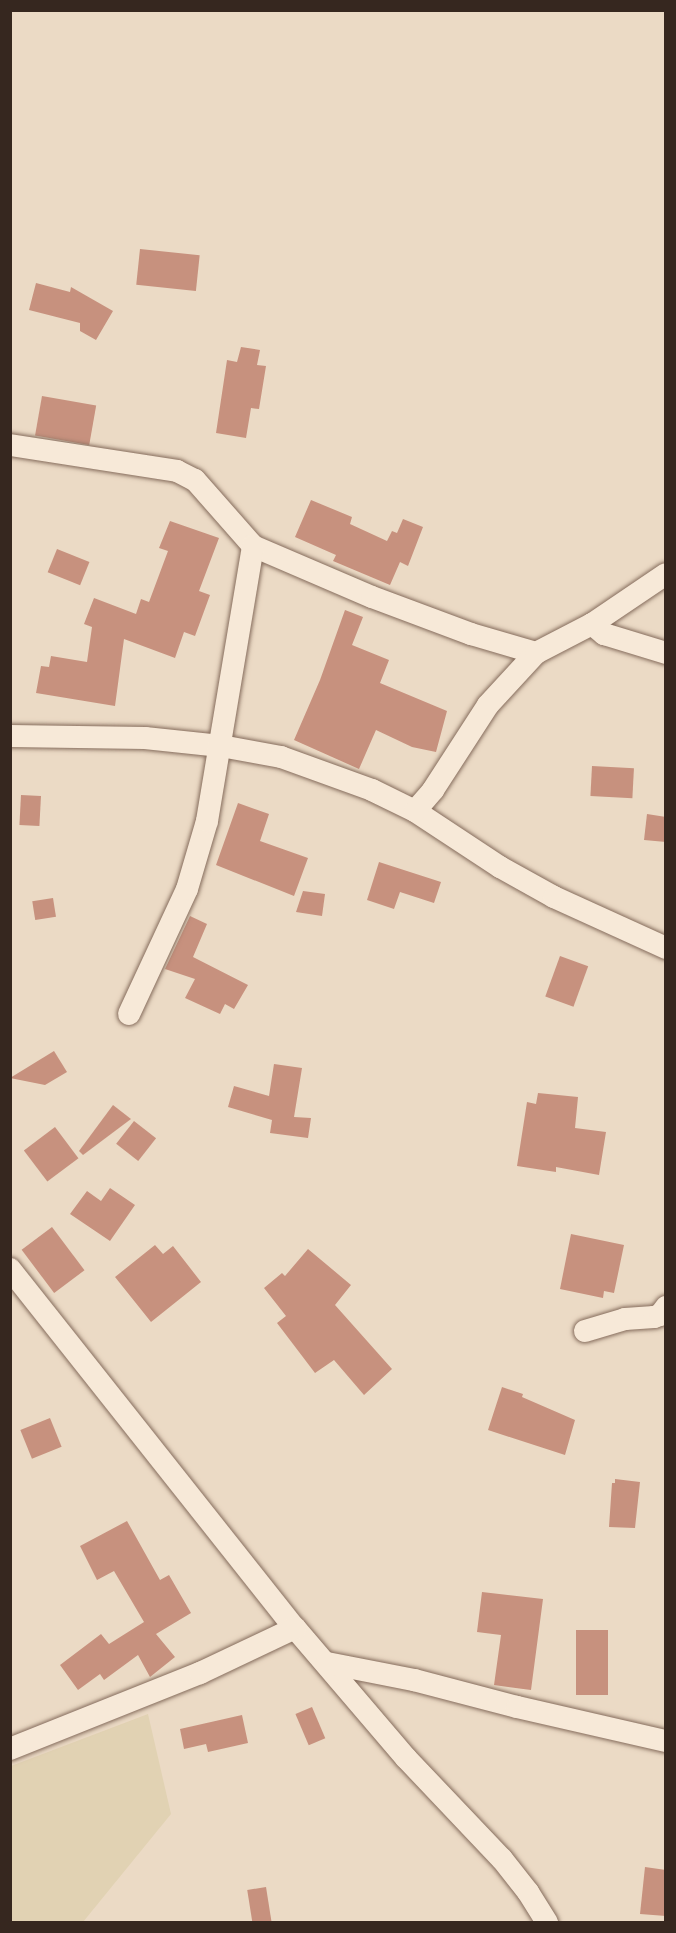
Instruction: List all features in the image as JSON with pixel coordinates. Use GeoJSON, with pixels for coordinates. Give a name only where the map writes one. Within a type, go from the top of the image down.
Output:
{"type":"FeatureCollection","features":[{"type":"Feature","properties":{"kind":"street"},"geometry":{"type":"LineString","coordinates":[[10,445],[177,471],[195,480],[252,546],[372,597],[471,633],[536,653]]}},
{"type":"Feature","properties":{"kind":"street"},"geometry":{"type":"LineString","coordinates":[[129,1014],[187,889],[207,821],[252,546]]}},
{"type":"Feature","properties":{"kind":"street"},"geometry":{"type":"LineString","coordinates":[[415,811],[433,790],[488,705],[536,653],[592,624],[666,574]]}},
{"type":"Feature","properties":{"kind":"street"},"geometry":{"type":"LineString","coordinates":[[592,624],[604,634],[666,654]]}},
{"type":"Feature","properties":{"kind":"street"},"geometry":{"type":"LineString","coordinates":[[10,736],[145,738],[221,746],[281,757],[326,772],[415,811],[500,867],[554,897],[666,948]]}},
{"type":"Feature","properties":{"kind":"street"},"geometry":{"type":"LineString","coordinates":[[10,1269],[295,1628],[406,1758],[502,1859],[528,1892],[547,1923]]}},
{"type":"Feature","properties":{"kind":"street"},"geometry":{"type":"LineString","coordinates":[[585,1331],[625,1320],[654,1317],[660,1315],[666,1307]]}},
{"type":"Feature","properties":{"kind":"street"},"geometry":{"type":"LineString","coordinates":[[10,1749],[200,1673],[295,1628]]}},
{"type":"Feature","properties":{"kind":"street"},"geometry":{"type":"LineString","coordinates":[[327,1663],[414,1680],[517,1707],[666,1741]]}},
{"type":"Feature","properties":{"kind":"shaded area"},"geometry":{"type":"Polygon","coordinates":[[[148,1714],[171,1814],[83,1922],[11,1922],[11,1766],[148,1714]]]}},
{"type":"Feature","properties":{"kind":"building"},"geometry":{"type":"Polygon","coordinates":[[[140,249],[200,255],[196,291],[136,285],[140,249]]]}},
{"type":"Feature","properties":{"kind":"building"},"geometry":{"type":"Polygon","coordinates":[[[36,283],[70,292],[71,287],[113,311],[96,340],[80,331],[80,323],[29,310],[36,283]]]}},
{"type":"Feature","properties":{"kind":"building"},"geometry":{"type":"Polygon","coordinates":[[[241,347],[260,350],[257,365],[266,366],[259,409],[251,408],[246,438],[216,433],[227,360],[237,362],[241,347]]]}},
{"type":"Feature","properties":{"kind":"building"},"geometry":{"type":"Polygon","coordinates":[[[42,396],[96,406],[89,445],[35,435],[42,396]]]}},
{"type":"Feature","properties":{"kind":"building"},"geometry":{"type":"Polygon","coordinates":[[[311,500],[352,517],[350,524],[387,541],[392,531],[397,533],[403,519],[423,527],[408,566],[400,562],[390,585],[333,561],[336,555],[295,537],[311,500]]]}},
{"type":"Feature","properties":{"kind":"building"},"geometry":{"type":"Polygon","coordinates":[[[170,521],[219,538],[199,591],[210,595],[195,636],[184,632],[175,658],[124,639],[115,706],[36,693],[41,666],[49,667],[51,656],[87,662],[92,627],[84,624],[94,598],[136,614],[141,599],[149,602],[168,551],[159,548],[170,521]]]}},
{"type":"Feature","properties":{"kind":"building"},"geometry":{"type":"Polygon","coordinates":[[[57,549],[89,562],[80,585],[48,572],[57,549]]]}},
{"type":"Feature","properties":{"kind":"building"},"geometry":{"type":"Polygon","coordinates":[[[345,610],[363,617],[352,645],[389,660],[380,683],[447,711],[436,752],[412,747],[376,730],[359,769],[294,740],[320,680],[345,610]]]}},
{"type":"Feature","properties":{"kind":"building"},"geometry":{"type":"Polygon","coordinates":[[[592,766],[634,768],[632,798],[590,796],[592,766]]]}},
{"type":"Feature","properties":{"kind":"building"},"geometry":{"type":"Polygon","coordinates":[[[21,795],[41,796],[39,826],[19,825],[21,795]]]}},
{"type":"Feature","properties":{"kind":"building"},"geometry":{"type":"Polygon","coordinates":[[[238,803],[269,814],[260,841],[308,858],[294,896],[216,865],[238,803]]]}},
{"type":"Feature","properties":{"kind":"building"},"geometry":{"type":"Polygon","coordinates":[[[647,814],[666,817],[666,842],[644,840],[647,814]]]}},
{"type":"Feature","properties":{"kind":"building"},"geometry":{"type":"Polygon","coordinates":[[[379,862],[441,882],[434,903],[400,892],[394,909],[367,900],[379,862]]]}},
{"type":"Feature","properties":{"kind":"building"},"geometry":{"type":"Polygon","coordinates":[[[303,891],[325,894],[322,916],[296,912],[303,891]]]}},
{"type":"Feature","properties":{"kind":"building"},"geometry":{"type":"Polygon","coordinates":[[[53,898],[56,917],[35,920],[32,901],[53,898]]]}},
{"type":"Feature","properties":{"kind":"building"},"geometry":{"type":"Polygon","coordinates":[[[190,916],[207,924],[193,957],[248,985],[234,1009],[225,1004],[220,1014],[185,998],[195,979],[165,969],[190,916]]]}},
{"type":"Feature","properties":{"kind":"building"},"geometry":{"type":"Polygon","coordinates":[[[560,956],[588,966],[573,1007],[545,996],[560,956]]]}},
{"type":"Feature","properties":{"kind":"building"},"geometry":{"type":"Polygon","coordinates":[[[54,1051],[67,1072],[45,1085],[10,1078],[54,1051]]]}},
{"type":"Feature","properties":{"kind":"building"},"geometry":{"type":"Polygon","coordinates":[[[274,1064],[302,1068],[294,1117],[311,1118],[308,1138],[270,1133],[272,1120],[228,1107],[234,1086],[269,1096],[274,1064]]]}},
{"type":"Feature","properties":{"kind":"building"},"geometry":{"type":"Polygon","coordinates":[[[538,1093],[578,1097],[575,1128],[606,1132],[599,1175],[556,1167],[556,1172],[517,1166],[527,1102],[536,1104],[538,1093]]]}},
{"type":"Feature","properties":{"kind":"building"},"geometry":{"type":"Polygon","coordinates":[[[113,1105],[131,1119],[83,1155],[79,1151],[113,1105]]]}},
{"type":"Feature","properties":{"kind":"building"},"geometry":{"type":"Polygon","coordinates":[[[134,1121],[156,1138],[138,1161],[116,1144],[134,1121]]]}},
{"type":"Feature","properties":{"kind":"building"},"geometry":{"type":"Polygon","coordinates":[[[55,1127],[78,1158],[47,1182],[24,1150],[55,1127]]]}},
{"type":"Feature","properties":{"kind":"building"},"geometry":{"type":"Polygon","coordinates":[[[110,1188],[135,1205],[110,1241],[70,1214],[87,1191],[101,1201],[110,1188]]]}},
{"type":"Feature","properties":{"kind":"building"},"geometry":{"type":"Polygon","coordinates":[[[52,1227],[84,1270],[54,1293],[22,1250],[52,1227]]]}},
{"type":"Feature","properties":{"kind":"building"},"geometry":{"type":"Polygon","coordinates":[[[571,1234],[624,1245],[614,1293],[604,1291],[603,1298],[560,1289],[571,1234]]]}},
{"type":"Feature","properties":{"kind":"building"},"geometry":{"type":"Polygon","coordinates":[[[155,1245],[163,1254],[173,1246],[201,1282],[151,1322],[115,1277],[155,1245]]]}},
{"type":"Feature","properties":{"kind":"building"},"geometry":{"type":"Polygon","coordinates":[[[308,1249],[351,1285],[335,1305],[392,1369],[364,1395],[334,1360],[315,1373],[277,1323],[286,1316],[264,1288],[282,1273],[285,1276],[308,1249]]]}},
{"type":"Feature","properties":{"kind":"building"},"geometry":{"type":"Polygon","coordinates":[[[502,1387],[523,1394],[522,1397],[575,1420],[565,1455],[488,1430],[502,1387]]]}},
{"type":"Feature","properties":{"kind":"building"},"geometry":{"type":"Polygon","coordinates":[[[50,1418],[62,1447],[32,1459],[20,1430],[50,1418]]]}},
{"type":"Feature","properties":{"kind":"building"},"geometry":{"type":"Polygon","coordinates":[[[615,1479],[640,1482],[635,1528],[609,1527],[612,1483],[615,1483],[615,1479]]]}},
{"type":"Feature","properties":{"kind":"building"},"geometry":{"type":"Polygon","coordinates":[[[127,1521],[160,1580],[169,1575],[191,1613],[156,1634],[175,1657],[150,1677],[138,1655],[104,1680],[100,1674],[78,1690],[60,1665],[101,1634],[109,1644],[144,1622],[114,1571],[97,1580],[80,1546],[127,1521]]]}},
{"type":"Feature","properties":{"kind":"building"},"geometry":{"type":"Polygon","coordinates":[[[482,1592],[543,1599],[531,1690],[494,1685],[501,1635],[477,1632],[482,1592]]]}},
{"type":"Feature","properties":{"kind":"building"},"geometry":{"type":"Polygon","coordinates":[[[576,1630],[608,1630],[608,1695],[576,1695],[576,1630]]]}},
{"type":"Feature","properties":{"kind":"building"},"geometry":{"type":"Polygon","coordinates":[[[312,1707],[325,1738],[309,1745],[295,1714],[312,1707]]]}},
{"type":"Feature","properties":{"kind":"building"},"geometry":{"type":"Polygon","coordinates":[[[242,1715],[248,1743],[208,1752],[206,1744],[184,1749],[180,1729],[242,1715]]]}},
{"type":"Feature","properties":{"kind":"building"},"geometry":{"type":"Polygon","coordinates":[[[645,1867],[666,1870],[666,1916],[640,1914],[645,1867]]]}},
{"type":"Feature","properties":{"kind":"building"},"geometry":{"type":"Polygon","coordinates":[[[266,1887],[272,1922],[252,1922],[247,1890],[266,1887]]]}}]}
